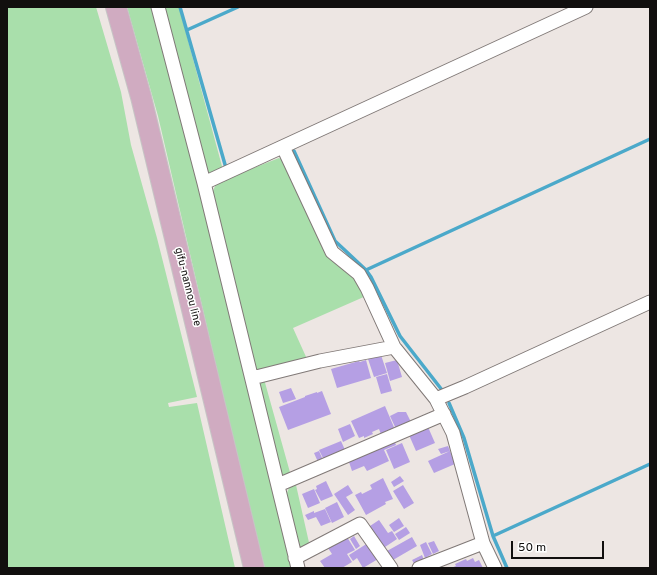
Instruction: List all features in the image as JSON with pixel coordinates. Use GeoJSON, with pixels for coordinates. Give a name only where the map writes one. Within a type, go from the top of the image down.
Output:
{"type":"FeatureCollection","features":[{"type":"Feature","properties":{"kind":"main road","name":"gifu-nannou line"},"geometry":{"type":"LineString","coordinates":[[116,7],[143,105],[254,568]]}},
{"type":"Feature","properties":{"kind":"street"},"geometry":{"type":"LineString","coordinates":[[158,7],[204,183],[296,563],[360,524],[391,568]]}},
{"type":"Feature","properties":{"kind":"street"},"geometry":{"type":"LineString","coordinates":[[204,183],[586,7]]}},
{"type":"Feature","properties":{"kind":"street"},"geometry":{"type":"LineString","coordinates":[[283,147],[332,252],[359,274],[394,347],[436,399],[444,414],[453,433],[483,543],[495,568]]}},
{"type":"Feature","properties":{"kind":"street"},"geometry":{"type":"LineString","coordinates":[[436,399],[650,302]]}},
{"type":"Feature","properties":{"kind":"street"},"geometry":{"type":"LineString","coordinates":[[252,378],[320,361],[394,347]]}},
{"type":"Feature","properties":{"kind":"street"},"geometry":{"type":"LineString","coordinates":[[278,485],[444,414]]}},
{"type":"Feature","properties":{"kind":"street"},"geometry":{"type":"LineString","coordinates":[[419,568],[483,543]]}},
{"type":"Feature","properties":{"kind":"green space"},"geometry":{"type":"Polygon","coordinates":[[[7,7],[96,7],[121,92],[131,145],[157,238],[197,397],[168,403],[169,407],[197,403],[235,568],[7,568],[7,7]]]}},
{"type":"Feature","properties":{"kind":"green space"},"geometry":{"type":"Polygon","coordinates":[[[127,7],[153,7],[199,183],[292,568],[263,568],[158,116],[127,7]]]}},
{"type":"Feature","properties":{"kind":"green space"},"geometry":{"type":"Polygon","coordinates":[[[164,7],[179,7],[223,170],[211,176],[207,174],[164,7]]]}},
{"type":"Feature","properties":{"kind":"green space"},"geometry":{"type":"Polygon","coordinates":[[[279,158],[286,162],[326,256],[358,282],[366,296],[293,328],[307,359],[261,372],[255,370],[212,193],[216,184],[279,158]]]}},
{"type":"Feature","properties":{"kind":"green space"},"geometry":{"type":"Polygon","coordinates":[[[264,379],[291,476],[281,475],[259,385],[264,379]]]}},
{"type":"Feature","properties":{"kind":"green space"},"geometry":{"type":"Polygon","coordinates":[[[296,485],[310,547],[304,550],[298,548],[286,495],[289,488],[296,485]]]}},
{"type":"Feature","properties":{"kind":"building"},"geometry":{"type":"Polygon","coordinates":[[[381,355],[387,373],[374,377],[368,359],[381,355]]]}},
{"type":"Feature","properties":{"kind":"building"},"geometry":{"type":"Polygon","coordinates":[[[366,360],[371,378],[337,388],[331,369],[366,360]]]}},
{"type":"Feature","properties":{"kind":"building"},"geometry":{"type":"Polygon","coordinates":[[[397,360],[402,377],[390,381],[385,363],[397,360]]]}},
{"type":"Feature","properties":{"kind":"building"},"geometry":{"type":"Polygon","coordinates":[[[387,374],[392,391],[381,394],[376,377],[387,374]]]}},
{"type":"Feature","properties":{"kind":"building"},"geometry":{"type":"Polygon","coordinates":[[[291,388],[296,399],[283,403],[279,392],[291,388]]]}},
{"type":"Feature","properties":{"kind":"building"},"geometry":{"type":"Polygon","coordinates":[[[322,391],[331,414],[288,430],[279,407],[305,396],[322,391]]]}},
{"type":"Feature","properties":{"kind":"building"},"geometry":{"type":"Polygon","coordinates":[[[385,406],[396,432],[382,437],[379,429],[372,432],[373,434],[364,438],[364,436],[359,438],[351,421],[385,406]]]}},
{"type":"Feature","properties":{"kind":"building"},"geometry":{"type":"Polygon","coordinates":[[[398,412],[406,412],[411,422],[396,429],[390,416],[398,412]]]}},
{"type":"Feature","properties":{"kind":"building"},"geometry":{"type":"Polygon","coordinates":[[[350,424],[355,436],[343,442],[338,429],[350,424]]]}},
{"type":"Feature","properties":{"kind":"building"},"geometry":{"type":"Polygon","coordinates":[[[428,427],[435,443],[416,451],[409,435],[428,427]]]}},
{"type":"Feature","properties":{"kind":"building"},"geometry":{"type":"Polygon","coordinates":[[[393,438],[396,445],[384,450],[389,461],[367,471],[364,466],[352,471],[348,459],[393,438]]]}},
{"type":"Feature","properties":{"kind":"building"},"geometry":{"type":"Polygon","coordinates":[[[341,441],[345,450],[324,460],[319,450],[341,441]]]}},
{"type":"Feature","properties":{"kind":"building"},"geometry":{"type":"Polygon","coordinates":[[[402,443],[410,462],[394,469],[386,450],[402,443]]]}},
{"type":"Feature","properties":{"kind":"building"},"geometry":{"type":"Polygon","coordinates":[[[448,446],[450,451],[441,454],[438,449],[448,446]]]}},
{"type":"Feature","properties":{"kind":"building"},"geometry":{"type":"Polygon","coordinates":[[[319,451],[323,460],[318,462],[314,453],[319,451]]]}},
{"type":"Feature","properties":{"kind":"building"},"geometry":{"type":"Polygon","coordinates":[[[450,451],[455,464],[434,473],[428,461],[450,451]]]}},
{"type":"Feature","properties":{"kind":"building"},"geometry":{"type":"Polygon","coordinates":[[[400,476],[404,481],[394,487],[391,482],[400,476]]]}},
{"type":"Feature","properties":{"kind":"building"},"geometry":{"type":"Polygon","coordinates":[[[383,478],[393,499],[385,502],[386,504],[366,515],[355,495],[361,492],[362,494],[372,489],[370,485],[383,478]]]}},
{"type":"Feature","properties":{"kind":"building"},"geometry":{"type":"Polygon","coordinates":[[[326,481],[333,496],[321,501],[315,490],[317,489],[316,486],[326,481]]]}},
{"type":"Feature","properties":{"kind":"building"},"geometry":{"type":"Polygon","coordinates":[[[348,485],[353,493],[346,497],[355,510],[348,515],[334,494],[348,485]]]}},
{"type":"Feature","properties":{"kind":"building"},"geometry":{"type":"Polygon","coordinates":[[[403,485],[414,503],[404,509],[393,491],[403,485]]]}},
{"type":"Feature","properties":{"kind":"building"},"geometry":{"type":"Polygon","coordinates":[[[314,489],[320,503],[308,508],[302,494],[314,489]]]}},
{"type":"Feature","properties":{"kind":"building"},"geometry":{"type":"Polygon","coordinates":[[[337,502],[344,517],[332,523],[325,508],[337,502]]]}},
{"type":"Feature","properties":{"kind":"building"},"geometry":{"type":"Polygon","coordinates":[[[325,509],[331,522],[321,526],[316,517],[308,520],[305,515],[314,511],[314,513],[325,509]]]}},
{"type":"Feature","properties":{"kind":"building"},"geometry":{"type":"Polygon","coordinates":[[[399,518],[404,526],[394,532],[389,525],[399,518]]]}},
{"type":"Feature","properties":{"kind":"building"},"geometry":{"type":"Polygon","coordinates":[[[379,520],[388,533],[392,531],[397,539],[382,549],[367,528],[379,520]]]}},
{"type":"Feature","properties":{"kind":"building"},"geometry":{"type":"Polygon","coordinates":[[[406,527],[410,533],[399,540],[395,534],[406,527]]]}},
{"type":"Feature","properties":{"kind":"building"},"geometry":{"type":"Polygon","coordinates":[[[354,536],[360,546],[356,549],[350,539],[354,536]]]}},
{"type":"Feature","properties":{"kind":"building"},"geometry":{"type":"Polygon","coordinates":[[[347,537],[355,550],[347,554],[352,562],[342,568],[325,568],[320,561],[332,554],[328,548],[347,537]]]}},
{"type":"Feature","properties":{"kind":"building"},"geometry":{"type":"Polygon","coordinates":[[[412,537],[417,546],[393,560],[387,551],[412,537]]]}},
{"type":"Feature","properties":{"kind":"building"},"geometry":{"type":"Polygon","coordinates":[[[434,541],[439,551],[433,554],[428,543],[434,541]]]}},
{"type":"Feature","properties":{"kind":"building"},"geometry":{"type":"Polygon","coordinates":[[[426,542],[432,554],[425,558],[420,545],[426,542]]]}},
{"type":"Feature","properties":{"kind":"building"},"geometry":{"type":"Polygon","coordinates":[[[368,543],[378,559],[363,568],[357,558],[353,561],[349,555],[368,543]]]}},
{"type":"Feature","properties":{"kind":"building"},"geometry":{"type":"Polygon","coordinates":[[[422,555],[424,560],[415,565],[412,560],[422,555]]]}},
{"type":"Feature","properties":{"kind":"building"},"geometry":{"type":"Polygon","coordinates":[[[473,558],[475,562],[479,560],[483,568],[451,568],[456,566],[455,564],[466,559],[467,561],[473,558]]]}},
{"type":"Feature","properties":{"kind":"waterway"},"geometry":{"type":"LineString","coordinates":[[180,7],[226,168]]}},
{"type":"Feature","properties":{"kind":"waterway"},"geometry":{"type":"LineString","coordinates":[[187,30],[238,7]]}},
{"type":"Feature","properties":{"kind":"waterway"},"geometry":{"type":"LineString","coordinates":[[366,270],[650,139]]}},
{"type":"Feature","properties":{"kind":"waterway"},"geometry":{"type":"LineString","coordinates":[[294,151],[335,241],[366,270],[371,277],[400,336],[442,390]]}},
{"type":"Feature","properties":{"kind":"waterway"},"geometry":{"type":"LineString","coordinates":[[449,403],[464,438],[493,536],[507,568]]}},
{"type":"Feature","properties":{"kind":"waterway"},"geometry":{"type":"LineString","coordinates":[[493,536],[650,464]]}}]}
